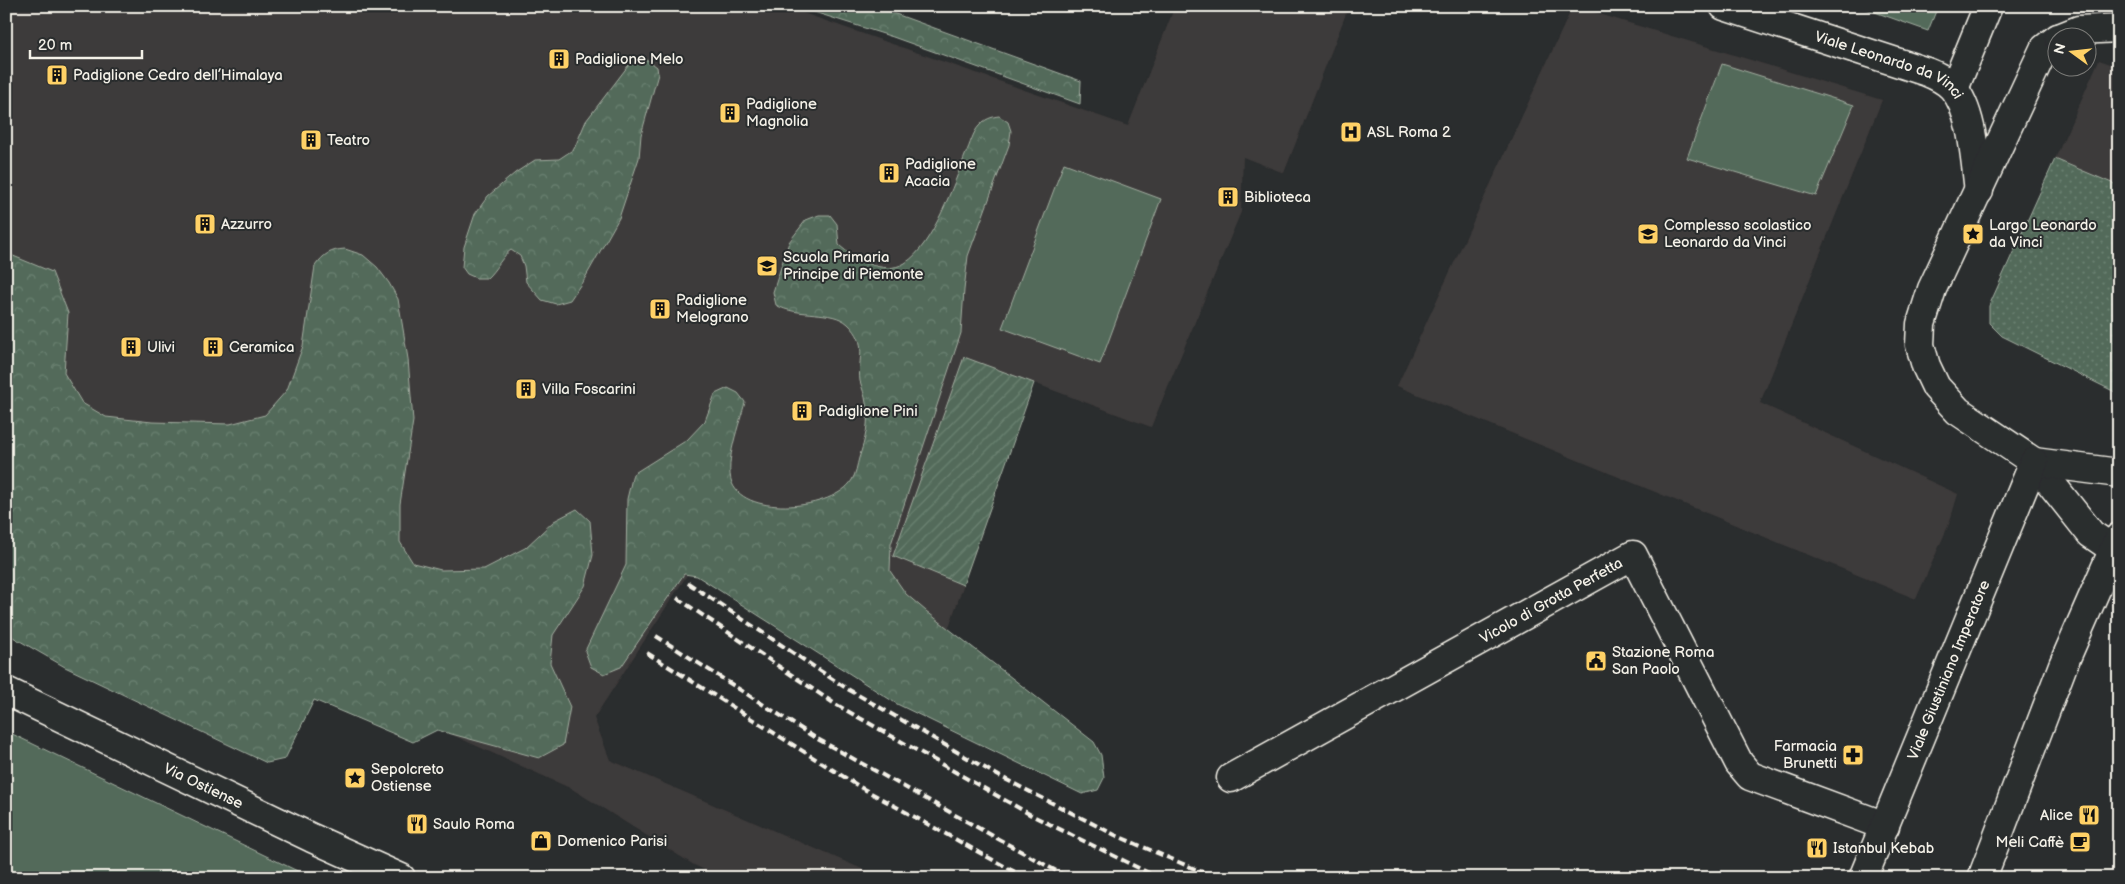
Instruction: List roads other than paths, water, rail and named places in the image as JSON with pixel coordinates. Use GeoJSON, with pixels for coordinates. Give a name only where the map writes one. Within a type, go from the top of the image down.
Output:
{"type":"FeatureCollection","features":[{"type":"Feature","properties":{"kind":"street","name":"Viale Leonardo da Vinci"},"geometry":{"type":"LineString","coordinates":[[1724,6],[1939,77],[1954,89],[1965,111],[1979,191]]}},
{"type":"Feature","properties":{"kind":"street"},"geometry":{"type":"LineString","coordinates":[[1954,89],[1988,6]]}},
{"type":"Feature","properties":{"kind":"street"},"geometry":{"type":"LineString","coordinates":[[2098,29],[2119,28]]}},
{"type":"Feature","properties":{"kind":"street"},"geometry":{"type":"LineString","coordinates":[[1982,878],[2063,665],[2117,546],[2091,534],[2034,462],[1958,411],[1946,400],[1931,377],[1920,345],[1924,310],[2044,49],[2048,46]]}},
{"type":"Feature","properties":{"kind":"street"},"geometry":{"type":"LineString","coordinates":[[2034,462],[2119,473]]}},
{"type":"Feature","properties":{"kind":"street","name":"Viale Giustiniano Imperatore"},"geometry":{"type":"LineString","coordinates":[[1863,878],[2034,462]]}},
{"type":"Feature","properties":{"kind":"street","name":"Vicolo di Grotta Perfetta"},"geometry":{"type":"LineString","coordinates":[[1231,778],[1633,555],[1739,763],[1750,776],[1884,826]]}},
{"type":"Feature","properties":{"kind":"street","name":"Via Ostiense"},"geometry":{"type":"LineString","coordinates":[[6,691],[303,834],[401,878]]}},
{"type":"Feature","properties":{"kind":"railway"},"geometry":{"type":"LineString","coordinates":[[688,583],[846,688],[999,776],[1115,835],[1216,878]]}},
{"type":"Feature","properties":{"kind":"railway"},"geometry":{"type":"LineString","coordinates":[[677,598],[835,704],[1033,816],[1159,878]]}},
{"type":"Feature","properties":{"kind":"railway"},"geometry":{"type":"LineString","coordinates":[[656,636],[814,737],[1069,878]]}},
{"type":"Feature","properties":{"kind":"railway"},"geometry":{"type":"LineString","coordinates":[[647,653],[860,787],[1026,878]]}},
{"type":"Feature","properties":{"kind":"place","name":"Padiglione Melo"},"geometry":{"type":"Point","coordinates":[559,59]}},
{"type":"Feature","properties":{"kind":"place","name":"Padiglione Cedro dell’Himalaya"},"geometry":{"type":"Point","coordinates":[57,75]}},
{"type":"Feature","properties":{"kind":"place","name":"Padiglione Magnolia"},"geometry":{"type":"Point","coordinates":[730,113]}},
{"type":"Feature","properties":{"kind":"place","name":"ASL Roma 2"},"geometry":{"type":"Point","coordinates":[1351,132]}},
{"type":"Feature","properties":{"kind":"place","name":"Teatro"},"geometry":{"type":"Point","coordinates":[311,140]}},
{"type":"Feature","properties":{"kind":"place","name":"Padiglione Acacia"},"geometry":{"type":"Point","coordinates":[889,173]}},
{"type":"Feature","properties":{"kind":"place","name":"Biblioteca"},"geometry":{"type":"Point","coordinates":[1228,197]}},
{"type":"Feature","properties":{"kind":"place","name":"Azzurro"},"geometry":{"type":"Point","coordinates":[205,224]}},
{"type":"Feature","properties":{"kind":"place","name":"Complesso scolastico Leonardo da Vinci"},"geometry":{"type":"Point","coordinates":[1648,234]}},
{"type":"Feature","properties":{"kind":"place","name":"Largo Leonardo da Vinci"},"geometry":{"type":"Point","coordinates":[1973,234]}},
{"type":"Feature","properties":{"kind":"place","name":"Scuola Primaria Principe di Piemonte"},"geometry":{"type":"Point","coordinates":[767,266]}},
{"type":"Feature","properties":{"kind":"place","name":"Padiglione Melograno"},"geometry":{"type":"Point","coordinates":[660,309]}},
{"type":"Feature","properties":{"kind":"place","name":"Ulivi"},"geometry":{"type":"Point","coordinates":[131,347]}},
{"type":"Feature","properties":{"kind":"place","name":"Ceramica"},"geometry":{"type":"Point","coordinates":[213,347]}},
{"type":"Feature","properties":{"kind":"place","name":"Villa Foscarini"},"geometry":{"type":"Point","coordinates":[526,389]}},
{"type":"Feature","properties":{"kind":"place","name":"Padiglione Pini"},"geometry":{"type":"Point","coordinates":[802,411]}},
{"type":"Feature","properties":{"kind":"place","name":"Stazione Roma San Paolo"},"geometry":{"type":"Point","coordinates":[1596,661]}},
{"type":"Feature","properties":{"kind":"place","name":"Farmacia Brunetti"},"geometry":{"type":"Point","coordinates":[1853,755]}},
{"type":"Feature","properties":{"kind":"place","name":"Sepolcreto Ostiense"},"geometry":{"type":"Point","coordinates":[355,778]}},
{"type":"Feature","properties":{"kind":"place","name":"Alice"},"geometry":{"type":"Point","coordinates":[2089,815]}},
{"type":"Feature","properties":{"kind":"place","name":"Saulo Roma"},"geometry":{"type":"Point","coordinates":[417,824]}},
{"type":"Feature","properties":{"kind":"place","name":"Domenico Parisi"},"geometry":{"type":"Point","coordinates":[541,841]}},
{"type":"Feature","properties":{"kind":"place","name":"Meli Caffè"},"geometry":{"type":"Point","coordinates":[2080,842]}},
{"type":"Feature","properties":{"kind":"place","name":"Istanbul Kebab"},"geometry":{"type":"Point","coordinates":[1817,848]}}]}
